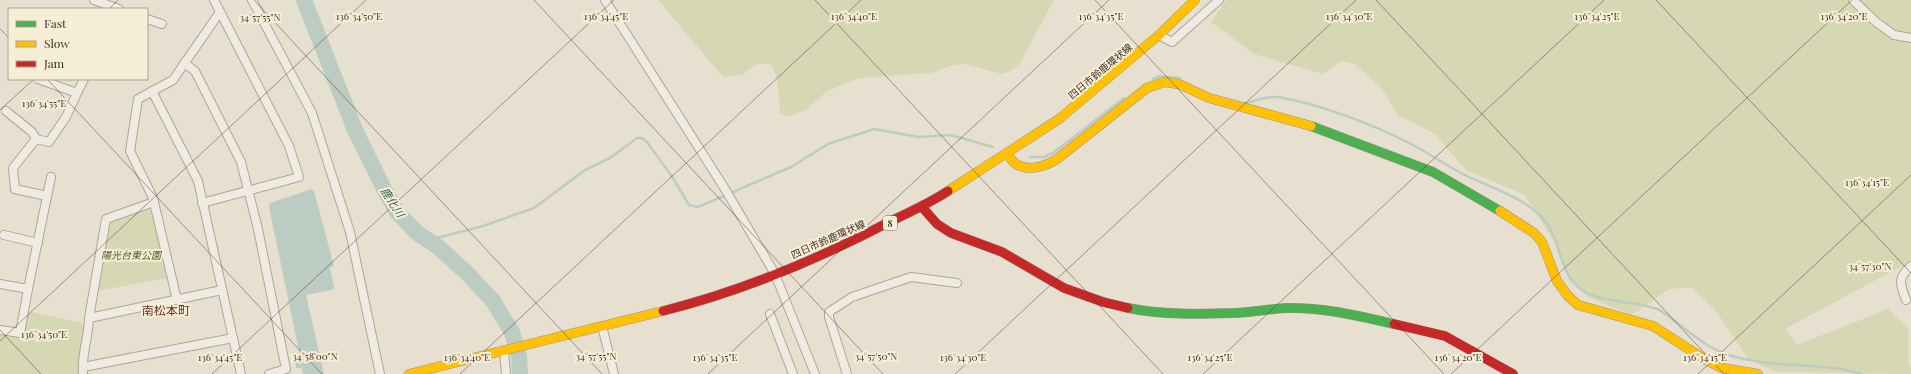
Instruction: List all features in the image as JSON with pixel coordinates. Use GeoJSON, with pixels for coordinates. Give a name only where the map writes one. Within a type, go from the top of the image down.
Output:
{"type":"FeatureCollection","features":[{"type":"Feature","properties":{"kind":"street"},"geometry":{"type":"LineString","coordinates":[[94,0],[114,6]]}},
{"type":"Feature","properties":{"kind":"street"},"geometry":{"type":"LineString","coordinates":[[202,203],[299,177],[289,146],[214,0]]}},
{"type":"Feature","properties":{"kind":"street"},"geometry":{"type":"LineString","coordinates":[[252,0],[312,113],[350,232],[380,374]]}},
{"type":"Feature","properties":{"kind":"street"},"geometry":{"type":"LineString","coordinates":[[605,0],[728,193],[776,274],[815,374]]}},
{"type":"Feature","properties":{"kind":"street","name":"四日市鈴鹿環状線"},"geometry":{"type":"LineString","coordinates":[[409,374],[685,304],[776,274],[824,255],[922,207],[1008,154],[1059,119],[1160,35],[1195,0]]}},
{"type":"Feature","properties":{"kind":"street"},"geometry":{"type":"LineString","coordinates":[[1160,35],[1172,42],[1218,0]]}},
{"type":"Feature","properties":{"kind":"street"},"geometry":{"type":"LineString","coordinates":[[1853,0],[1876,22],[1894,35],[1911,38]]}},
{"type":"Feature","properties":{"kind":"street"},"geometry":{"type":"LineString","coordinates":[[177,300],[154,202],[130,151],[138,99],[173,80],[220,12]]}},
{"type":"Feature","properties":{"kind":"street"},"geometry":{"type":"LineString","coordinates":[[148,19],[162,24]]}},
{"type":"Feature","properties":{"kind":"street"},"geometry":{"type":"LineString","coordinates":[[184,63],[195,71],[241,162],[249,191],[286,369],[269,374]]}},
{"type":"Feature","properties":{"kind":"street"},"geometry":{"type":"LineString","coordinates":[[41,80],[77,93]]}},
{"type":"Feature","properties":{"kind":"street"},"geometry":{"type":"LineString","coordinates":[[6,111],[32,132],[36,139],[49,142],[66,117],[84,80]]}},
{"type":"Feature","properties":{"kind":"street"},"geometry":{"type":"LineString","coordinates":[[1008,154],[1015,163],[1031,167],[1044,166],[1057,159],[1147,88],[1161,82],[1176,82],[1192,88],[1209,98],[1311,126],[1433,172],[1505,214],[1534,233],[1542,242],[1557,282],[1568,296],[1578,305],[1653,326],[1704,359],[1722,368],[1758,374]]}},
{"type":"Feature","properties":{"kind":"street"},"geometry":{"type":"LineString","coordinates":[[152,92],[198,181],[241,374]]}},
{"type":"Feature","properties":{"kind":"street"},"geometry":{"type":"LineString","coordinates":[[36,139],[13,168],[16,189],[47,196]]}},
{"type":"Feature","properties":{"kind":"street"},"geometry":{"type":"LineString","coordinates":[[0,330],[20,333],[51,178]]}},
{"type":"Feature","properties":{"kind":"street"},"geometry":{"type":"LineString","coordinates":[[154,202],[106,219],[89,318],[83,370],[233,338]]}},
{"type":"Feature","properties":{"kind":"street"},"geometry":{"type":"LineString","coordinates":[[922,207],[937,224],[951,233],[1002,252],[1064,288],[1103,302],[1147,312],[1235,313],[1286,308],[1344,312],[1445,336],[1513,374]]}},
{"type":"Feature","properties":{"kind":"street"},"geometry":{"type":"LineString","coordinates":[[4,235],[38,242]]}},
{"type":"Feature","properties":{"kind":"street"},"geometry":{"type":"LineString","coordinates":[[1906,300],[1900,284],[1903,273],[1911,266]]}},
{"type":"Feature","properties":{"kind":"street"},"geometry":{"type":"LineString","coordinates":[[847,374],[828,317],[829,312],[852,297],[910,277],[957,283]]}},
{"type":"Feature","properties":{"kind":"street"},"geometry":{"type":"LineString","coordinates":[[0,284],[28,289]]}},
{"type":"Feature","properties":{"kind":"street"},"geometry":{"type":"LineString","coordinates":[[89,318],[222,290]]}},
{"type":"Feature","properties":{"kind":"street"},"geometry":{"type":"LineString","coordinates":[[770,314],[793,374]]}},
{"type":"Feature","properties":{"kind":"street"},"geometry":{"type":"LineString","coordinates":[[602,326],[614,374]]}},
{"type":"Feature","properties":{"kind":"street"},"geometry":{"type":"LineString","coordinates":[[505,350],[506,374]]}},
{"type":"Feature","properties":{"kind":"green space"},"geometry":{"type":"Polygon","coordinates":[[[658,0],[1054,0],[1019,65],[1008,72],[1002,74],[964,64],[950,66],[931,73],[859,78],[827,91],[806,110],[786,117],[780,113],[777,77],[771,65],[758,63],[742,75],[723,77],[658,0]]]}},
{"type":"Feature","properties":{"kind":"green space"},"geometry":{"type":"Polygon","coordinates":[[[1226,0],[1911,0],[1911,261],[1785,329],[1797,345],[1888,309],[1908,328],[1908,362],[1911,368],[1911,374],[1777,372],[1749,360],[1716,311],[1691,287],[1670,289],[1631,315],[1588,297],[1568,279],[1557,246],[1525,195],[1466,170],[1435,134],[1398,115],[1382,89],[1355,64],[1342,61],[1323,74],[1254,54],[1211,22],[1226,0]]]}},
{"type":"Feature","properties":{"kind":"green space","name":"陽光台東公園"},"geometry":{"type":"Polygon","coordinates":[[[146,208],[152,212],[167,278],[97,291],[108,224],[112,219],[146,208]]]}},
{"type":"Feature","properties":{"kind":"green space"},"geometry":{"type":"Polygon","coordinates":[[[28,311],[85,324],[79,374],[0,374],[0,333],[22,337],[28,311]]]}},
{"type":"Feature","properties":{"kind":"shaded area"},"geometry":{"type":"Polygon","coordinates":[[[312,189],[314,191],[334,266],[330,267],[334,288],[332,290],[306,295],[324,374],[303,374],[302,368],[296,368],[295,363],[301,361],[269,207],[270,203],[312,189]]]}},
{"type":"Feature","properties":{"kind":"waterway","name":"鹿化川"},"geometry":{"type":"LineString","coordinates":[[304,0],[355,130],[397,212],[417,233],[437,246],[467,273],[493,301],[512,332],[519,356],[520,374]]}},
{"type":"Feature","properties":{"kind":"waterway"},"geometry":{"type":"LineString","coordinates":[[1153,79],[1160,76],[1180,78]]}},
{"type":"Feature","properties":{"kind":"waterway"},"geometry":{"type":"LineString","coordinates":[[1246,103],[1265,98],[1277,97],[1327,109],[1363,122],[1397,137],[1463,174],[1507,194],[1538,213],[1546,222],[1555,239],[1564,267],[1574,283],[1582,290],[1600,298],[1638,304],[1657,309],[1700,341],[1714,349],[1729,355],[1762,362],[1846,370],[1862,374]]}},
{"type":"Feature","properties":{"kind":"waterway"},"geometry":{"type":"LineString","coordinates":[[1030,157],[1044,157],[1053,153],[1124,98]]}},
{"type":"Feature","properties":{"kind":"waterway"},"geometry":{"type":"LineString","coordinates":[[429,240],[483,226],[534,208],[585,170],[610,158],[637,138],[642,138],[647,142],[673,178],[689,205],[698,207],[791,167],[828,144],[874,129],[919,137],[951,135],[993,147]]}},
{"type":"Feature","properties":{"kind":"traffic: fast"},"geometry":{"type":"LineString","coordinates":[[1311,126],[1433,172],[1500,211]]}},
{"type":"Feature","properties":{"kind":"traffic: fast"},"geometry":{"type":"LineString","coordinates":[[1128,308],[1154,312],[1194,314],[1234,313],[1280,308],[1300,308],[1341,313],[1394,324]]}},
{"type":"Feature","properties":{"kind":"traffic: slow"},"geometry":{"type":"LineString","coordinates":[[948,191],[1059,119],[1159,35],[1195,0]]}},
{"type":"Feature","properties":{"kind":"traffic: slow"},"geometry":{"type":"LineString","coordinates":[[1007,154],[1013,162],[1026,168],[1048,164],[1057,159],[1147,88],[1164,82],[1179,84],[1209,98],[1311,126]]}},
{"type":"Feature","properties":{"kind":"traffic: slow"},"geometry":{"type":"LineString","coordinates":[[1500,211],[1534,233],[1542,242],[1557,281],[1568,296],[1578,305],[1653,326],[1704,359],[1722,368],[1758,374]]}},
{"type":"Feature","properties":{"kind":"traffic: slow"},"geometry":{"type":"LineString","coordinates":[[409,374],[663,311]]}},
{"type":"Feature","properties":{"kind":"traffic: jam"},"geometry":{"type":"LineString","coordinates":[[663,311],[722,294],[780,273],[836,248],[920,207],[948,191]]}},
{"type":"Feature","properties":{"kind":"traffic: jam"},"geometry":{"type":"LineString","coordinates":[[922,207],[937,224],[951,233],[1002,252],[1064,288],[1103,302],[1128,308]]}},
{"type":"Feature","properties":{"kind":"traffic: jam"},"geometry":{"type":"LineString","coordinates":[[1394,324],[1445,336],[1513,374]]}},
{"type":"Feature","properties":{"kind":"district","name":"南松本町"},"geometry":{"type":"Point","coordinates":[166,310]}}]}
